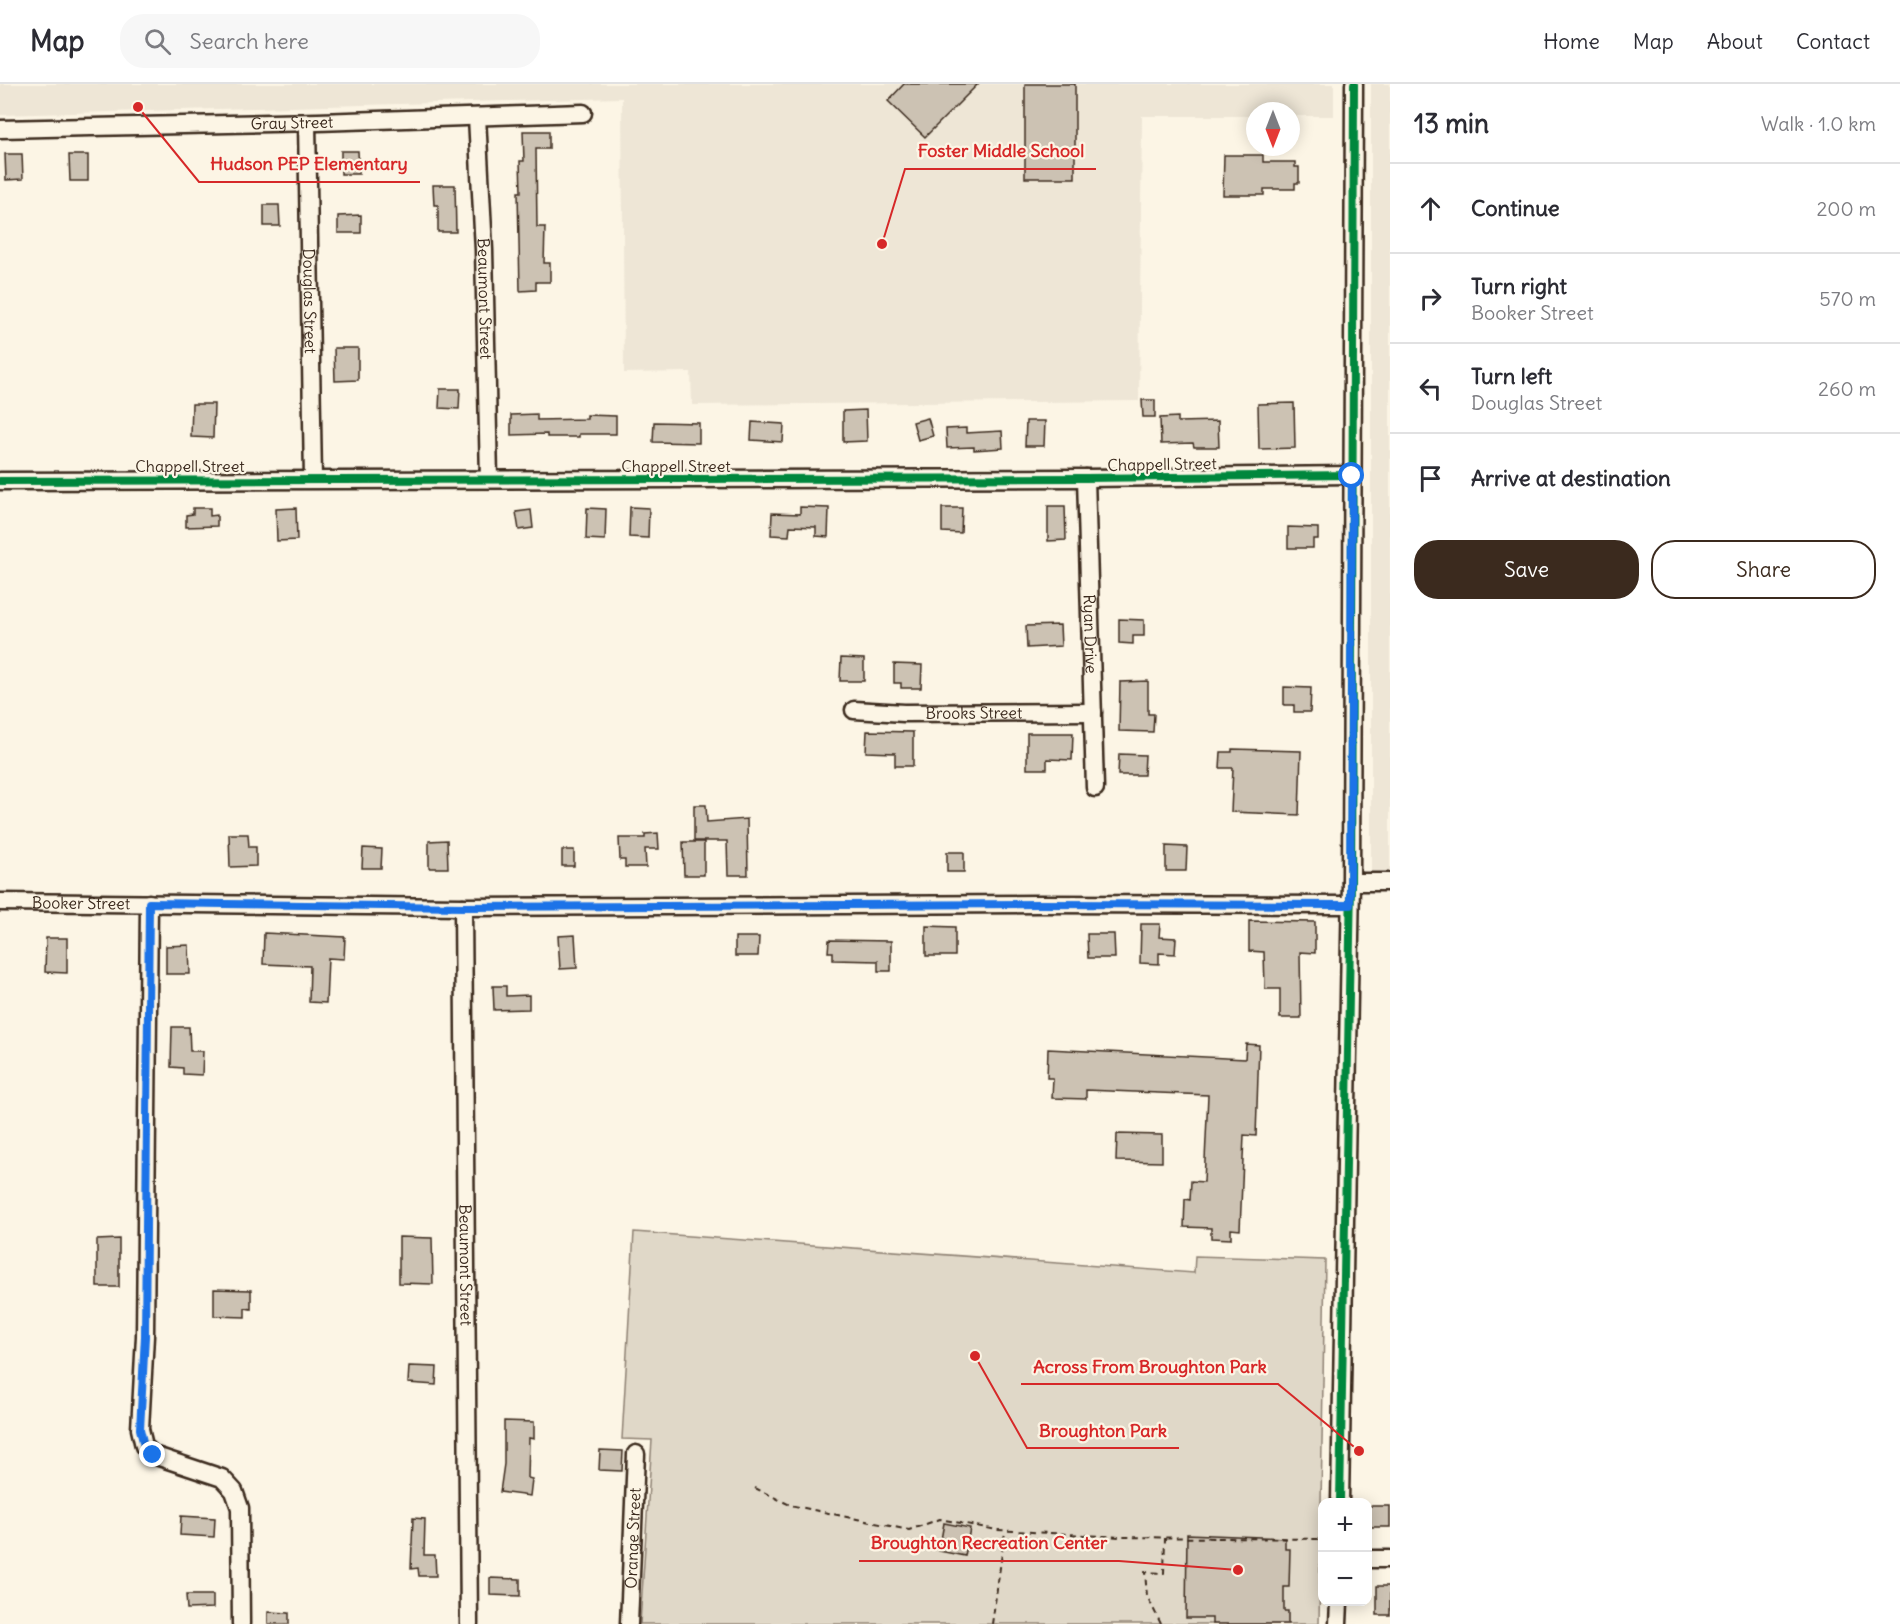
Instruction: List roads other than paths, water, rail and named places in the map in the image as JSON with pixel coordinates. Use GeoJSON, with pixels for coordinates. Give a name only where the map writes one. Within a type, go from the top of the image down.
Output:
{"type":"FeatureCollection","features":[{"type":"Feature","properties":{"kind":"street"},"geometry":{"type":"LineString","coordinates":[[1340,1498],[1351,882],[1354,84]]}},
{"type":"Feature","properties":{"kind":"street","name":"Gray Street"},"geometry":{"type":"LineString","coordinates":[[0,129],[307,123],[583,112]]}},
{"type":"Feature","properties":{"kind":"street","name":"Beaumont Street"},"geometry":{"type":"LineString","coordinates":[[477,117],[484,250],[489,479]]}},
{"type":"Feature","properties":{"kind":"street","name":"Douglas Street"},"geometry":{"type":"LineString","coordinates":[[307,123],[313,479]]}},
{"type":"Feature","properties":{"kind":"street","name":"Chappell Street"},"geometry":{"type":"LineString","coordinates":[[0,480],[1352,476]]}},
{"type":"Feature","properties":{"kind":"street","name":"Ryan Drive"},"geometry":{"type":"LineString","coordinates":[[1086,478],[1095,788]]}},
{"type":"Feature","properties":{"kind":"street","name":"Brooks Street"},"geometry":{"type":"LineString","coordinates":[[855,710],[904,713],[1093,712]]}},
{"type":"Feature","properties":{"kind":"street"},"geometry":{"type":"LineString","coordinates":[[1351,882],[1390,882]]}},
{"type":"Feature","properties":{"kind":"street","name":"Booker Street"},"geometry":{"type":"LineString","coordinates":[[0,902],[464,907],[1350,905]]}},
{"type":"Feature","properties":{"kind":"street"},"geometry":{"type":"LineString","coordinates":[[149,903],[145,1336],[140,1429],[144,1446],[153,1455],[222,1478],[237,1496],[241,1516],[241,1624]]}},
{"type":"Feature","properties":{"kind":"street","name":"Beaumont Street"},"geometry":{"type":"LineString","coordinates":[[464,907],[469,1624]]}},
{"type":"Feature","properties":{"kind":"street","name":"Orange Street"},"geometry":{"type":"LineString","coordinates":[[628,1624],[636,1454]]}},
{"type":"Feature","properties":{"kind":"street"},"geometry":{"type":"LineString","coordinates":[[1372,1559],[1390,1559]]}},
{"type":"Feature","properties":{"kind":"street"},"geometry":{"type":"LineString","coordinates":[[1338,1624],[1339,1606]]}},
{"type":"Feature","properties":{"kind":"place","name":"Hudson PEP Elementary"},"geometry":{"type":"Point","coordinates":[138,107]}},
{"type":"Feature","properties":{"kind":"place","name":"Foster Middle School"},"geometry":{"type":"Point","coordinates":[882,244]}},
{"type":"Feature","properties":{"kind":"place","name":"Broughton Park"},"geometry":{"type":"Point","coordinates":[975,1356]}},
{"type":"Feature","properties":{"kind":"place","name":"Across From Broughton Park"},"geometry":{"type":"Point","coordinates":[1359,1451]}},
{"type":"Feature","properties":{"kind":"place","name":"Broughton Recreation Center"},"geometry":{"type":"Point","coordinates":[1238,1570]}}]}
